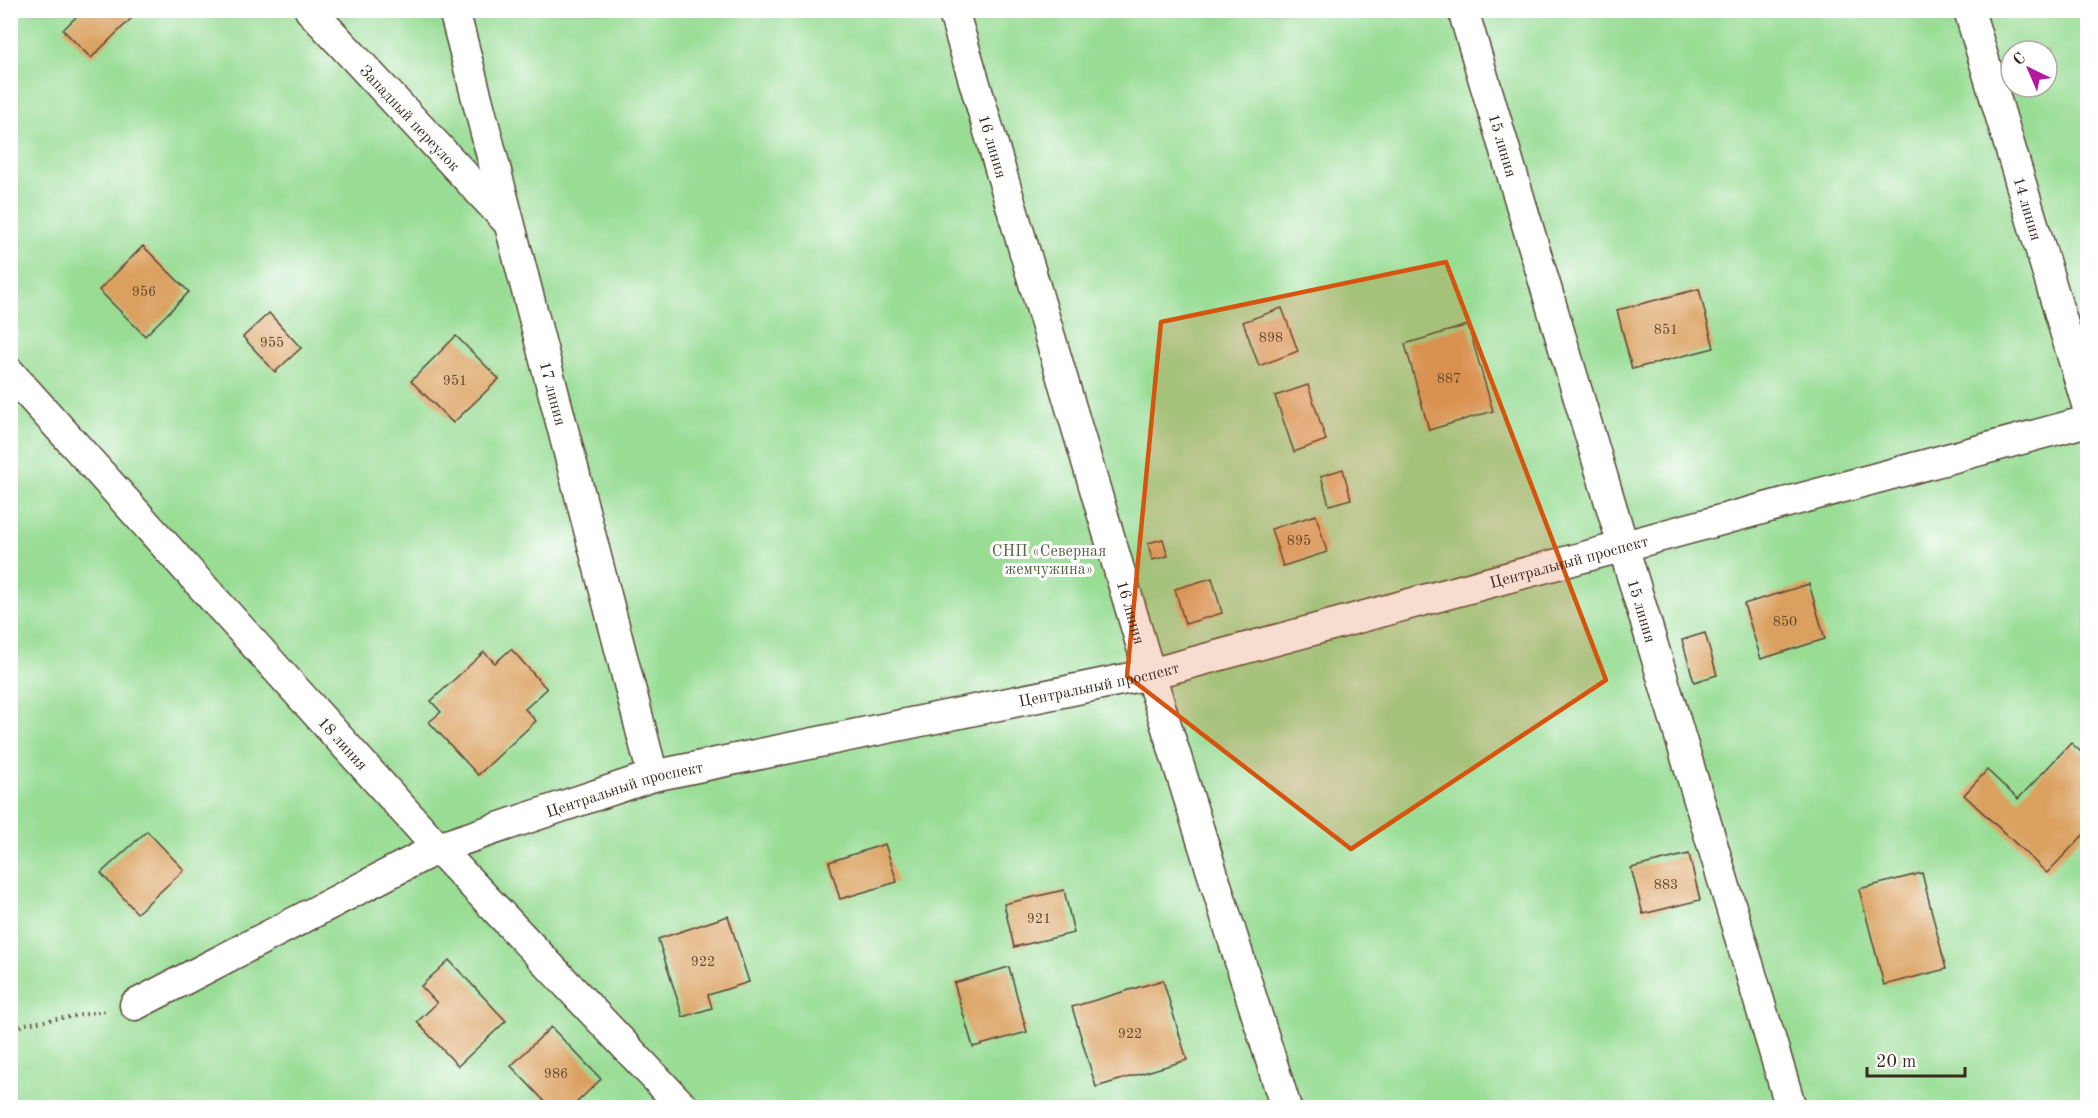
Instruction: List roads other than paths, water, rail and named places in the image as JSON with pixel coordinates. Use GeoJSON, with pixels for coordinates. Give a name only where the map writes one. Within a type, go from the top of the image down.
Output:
{"type":"FeatureCollection","features":[{"type":"Feature","properties":{"kind":"street","name":"Западный переулок"},"geometry":{"type":"LineString","coordinates":[[310,10],[511,225]]}},
{"type":"Feature","properties":{"kind":"street","name":"17 линия"},"geometry":{"type":"LineString","coordinates":[[454,10],[653,776]]}},
{"type":"Feature","properties":{"kind":"street","name":"16 линия"},"geometry":{"type":"LineString","coordinates":[[953,10],[1150,674],[1286,1107]]}},
{"type":"Feature","properties":{"kind":"street","name":"15 линия"},"geometry":{"type":"LineString","coordinates":[[1463,10],[1791,1107]]}},
{"type":"Feature","properties":{"kind":"street","name":"14 линия"},"geometry":{"type":"LineString","coordinates":[[1969,10],[2088,408]]}},
{"type":"Feature","properties":{"kind":"street","name":"18 линия"},"geometry":{"type":"LineString","coordinates":[[10,373],[438,848],[684,1107]]}},
{"type":"Feature","properties":{"kind":"street","name":"Центральный проспект"},"geometry":{"type":"LineString","coordinates":[[135,1005],[438,848],[653,776],[1150,674],[2088,421]]}},
{"type":"Feature","properties":{"kind":"park label","name":"СНП «Северная жемчужина»"},"geometry":{"type":"Point","coordinates":[1049,559]}}]}
